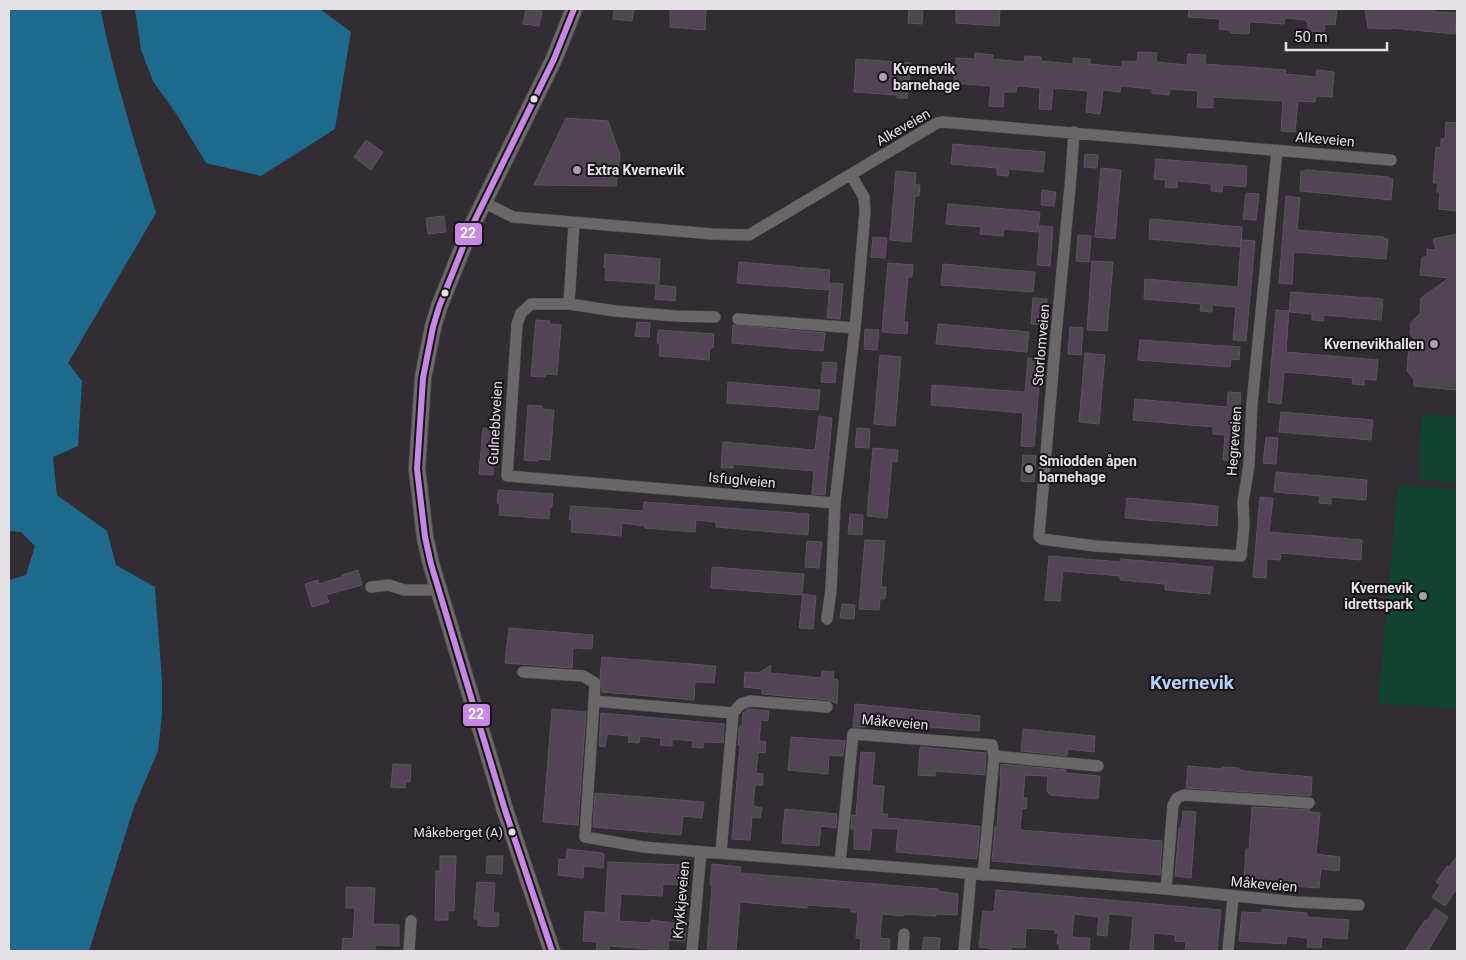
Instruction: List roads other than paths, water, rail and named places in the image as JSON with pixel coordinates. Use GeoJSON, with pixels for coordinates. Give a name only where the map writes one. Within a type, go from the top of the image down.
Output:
{"type":"FeatureCollection","features":[{"type":"Feature","properties":{"kind":"main road"},"geometry":{"type":"LineString","coordinates":[[552,951],[468,689],[431,564],[425,536],[417,469],[423,378],[439,307],[469,232],[554,59],[574,9]]}},
{"type":"Feature","properties":{"kind":"street","name":"Alkeveien"},"geometry":{"type":"LineString","coordinates":[[483,202],[513,217],[712,234],[749,235],[937,123],[943,122],[1391,160]]}},
{"type":"Feature","properties":{"kind":"street","name":"Storlomveien"},"geometry":{"type":"LineString","coordinates":[[1062,542],[1042,539],[1039,536],[1074,132]]}},
{"type":"Feature","properties":{"kind":"street","name":"Hegreveien"},"geometry":{"type":"LineString","coordinates":[[1062,542],[1196,554],[1241,556],[1252,404],[1277,150]]}},
{"type":"Feature","properties":{"kind":"street"},"geometry":{"type":"LineString","coordinates":[[827,619],[831,590],[836,503],[855,328],[865,212],[864,197],[851,175]]}},
{"type":"Feature","properties":{"kind":"street"},"geometry":{"type":"LineString","coordinates":[[568,304],[574,223]]}},
{"type":"Feature","properties":{"kind":"street","name":"Gulnebbveien"},"geometry":{"type":"LineString","coordinates":[[647,487],[507,476],[517,324],[521,313],[531,304],[568,304],[614,311],[685,317],[716,317]]}},
{"type":"Feature","properties":{"kind":"street"},"geometry":{"type":"LineString","coordinates":[[738,319],[855,328]]}},
{"type":"Feature","properties":{"kind":"street","name":"Isfuglveien"},"geometry":{"type":"LineString","coordinates":[[647,487],[836,503]]}},
{"type":"Feature","properties":{"kind":"street"},"geometry":{"type":"LineString","coordinates":[[371,587],[389,586],[404,590],[440,590]]}},
{"type":"Feature","properties":{"kind":"street","name":"Måkeveien"},"geometry":{"type":"LineString","coordinates":[[523,672],[583,676],[594,683],[585,837],[642,847],[721,852],[1233,897],[1359,905]]}},
{"type":"Feature","properties":{"kind":"street"},"geometry":{"type":"LineString","coordinates":[[721,852],[732,713],[741,704],[750,701],[827,707]]}},
{"type":"Feature","properties":{"kind":"street"},"geometry":{"type":"LineString","coordinates":[[594,702],[732,713]]}},
{"type":"Feature","properties":{"kind":"street","name":"Måkeveien"},"geometry":{"type":"LineString","coordinates":[[840,863],[853,734],[992,744],[994,756]]}},
{"type":"Feature","properties":{"kind":"street"},"geometry":{"type":"LineString","coordinates":[[964,951],[994,756],[1098,766]]}},
{"type":"Feature","properties":{"kind":"street"},"geometry":{"type":"LineString","coordinates":[[1166,890],[1173,804],[1177,798],[1184,795],[1309,803]]}},
{"type":"Feature","properties":{"kind":"street","name":"Krykkjeveien"},"geometry":{"type":"LineString","coordinates":[[692,951],[701,852]]}},
{"type":"Feature","properties":{"kind":"street"},"geometry":{"type":"LineString","coordinates":[[1228,951],[1233,897]]}},
{"type":"Feature","properties":{"kind":"street"},"geometry":{"type":"LineString","coordinates":[[409,951],[411,922]]}},
{"type":"Feature","properties":{"kind":"street"},"geometry":{"type":"LineString","coordinates":[[902,951],[904,934]]}},
{"type":"Feature","properties":{"kind":"water"},"geometry":{"type":"Polygon","coordinates":[[[9,9],[103,9],[101,12],[113,63],[156,213],[68,363],[82,381],[78,446],[53,457],[57,495],[107,531],[116,565],[155,587],[162,681],[162,714],[158,751],[134,807],[89,951],[9,951],[9,580],[26,575],[35,546],[21,532],[9,531],[9,9]]]}},
{"type":"Feature","properties":{"kind":"water"},"geometry":{"type":"Polygon","coordinates":[[[135,9],[320,9],[351,32],[335,129],[261,176],[206,163],[177,115],[153,81],[141,50],[135,9]]]}},
{"type":"Feature","properties":{"kind":"place","name":"Kvernevik barnehage"},"geometry":{"type":"Point","coordinates":[883,77]}},
{"type":"Feature","properties":{"kind":"place","name":"Extra Kvernevik"},"geometry":{"type":"Point","coordinates":[577,170]}},
{"type":"Feature","properties":{"kind":"place","name":"Kvernevikhallen"},"geometry":{"type":"Point","coordinates":[1434,344]}},
{"type":"Feature","properties":{"kind":"place","name":"Smiodden åpen barnehage"},"geometry":{"type":"Point","coordinates":[1029,469]}},
{"type":"Feature","properties":{"kind":"place","name":"Kvernevik idrettspark"},"geometry":{"type":"Point","coordinates":[1423,596]}},
{"type":"Feature","properties":{"kind":"place","name":"Måkeberget (A)"},"geometry":{"type":"Point","coordinates":[512,832]}},
{"type":"Feature","properties":{"kind":"district","name":"Kvernevik"},"geometry":{"type":"Point","coordinates":[1192,682]}}]}
